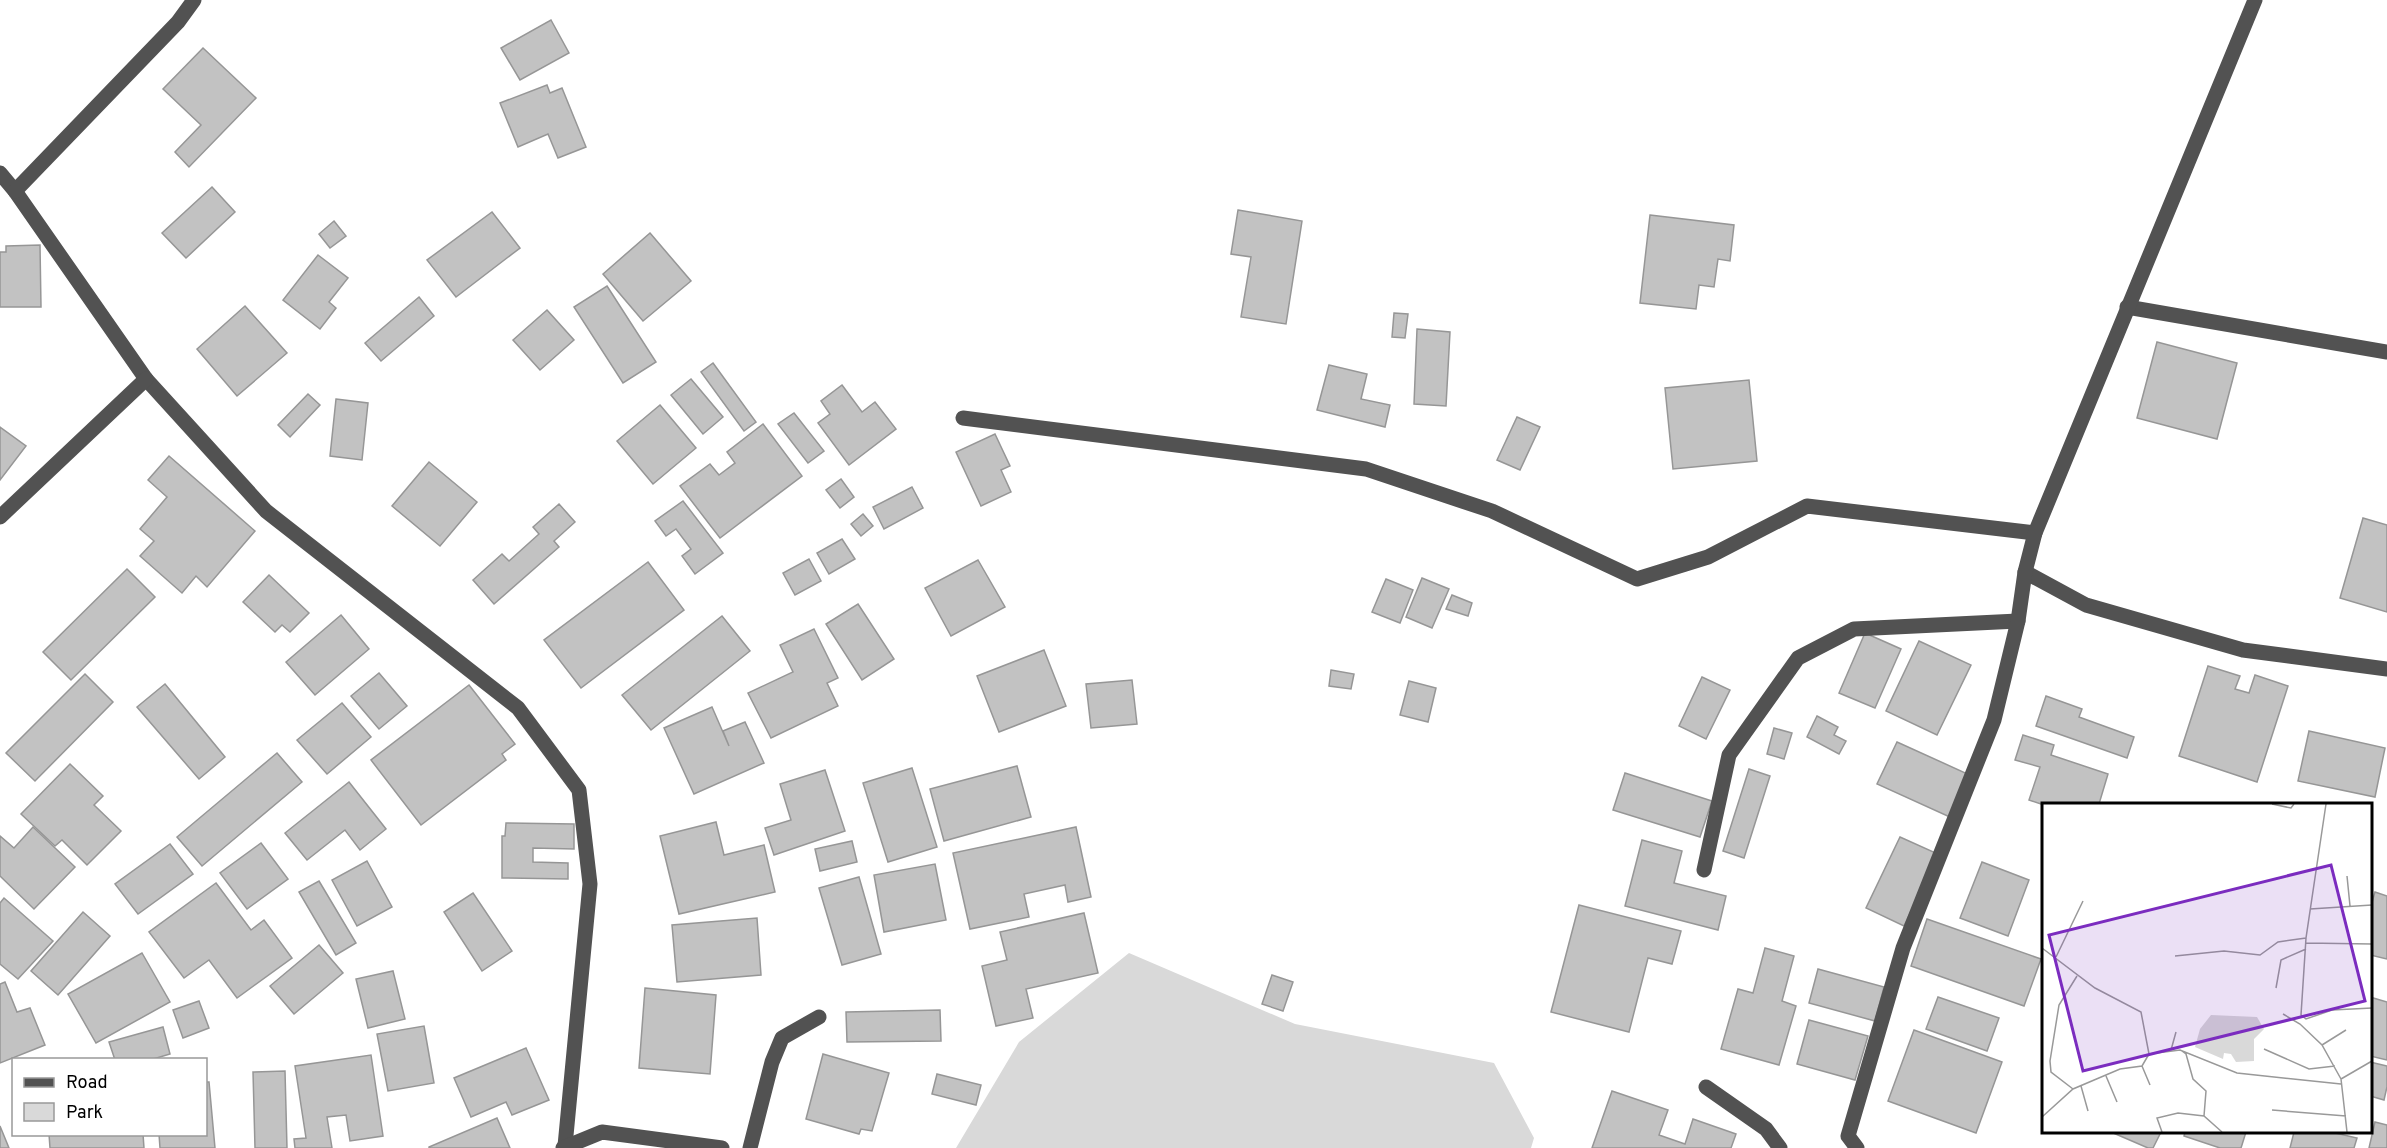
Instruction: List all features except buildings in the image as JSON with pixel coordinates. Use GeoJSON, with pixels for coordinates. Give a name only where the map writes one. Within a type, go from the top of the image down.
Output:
{"type":"FeatureCollection","features":[{"type":"Feature","properties":{"kind":"street"},"geometry":{"type":"LineString","coordinates":[[15,191],[178,22],[194,0]]}},
{"type":"Feature","properties":{"kind":"street"},"geometry":{"type":"LineString","coordinates":[[1857,1148],[1848,1136],[1903,948],[1994,720],[2018,621],[2025,572],[2035,533],[2255,0]]}},
{"type":"Feature","properties":{"kind":"street"},"geometry":{"type":"LineString","coordinates":[[0,173],[15,191],[146,379],[266,511],[518,708],[579,790],[590,884],[564,1147],[602,1132],[722,1148]]}},
{"type":"Feature","properties":{"kind":"street"},"geometry":{"type":"LineString","coordinates":[[2127,307],[2387,352]]}},
{"type":"Feature","properties":{"kind":"street"},"geometry":{"type":"LineString","coordinates":[[0,517],[146,379]]}},
{"type":"Feature","properties":{"kind":"street"},"geometry":{"type":"LineString","coordinates":[[963,418],[1366,470],[1492,511],[1637,579],[1708,557],[1808,506],[2035,533]]}},
{"type":"Feature","properties":{"kind":"street"},"geometry":{"type":"LineString","coordinates":[[2025,572],[2086,605],[2242,650],[2387,669]]}},
{"type":"Feature","properties":{"kind":"street"},"geometry":{"type":"LineString","coordinates":[[1704,870],[1729,755],[1798,658],[1854,629],[2018,621]]}},
{"type":"Feature","properties":{"kind":"street"},"geometry":{"type":"LineString","coordinates":[[750,1148],[772,1062],[782,1038],[819,1017]]}},
{"type":"Feature","properties":{"kind":"street"},"geometry":{"type":"LineString","coordinates":[[1706,1087],[1766,1129],[1780,1148]]}},
{"type":"Feature","properties":{"kind":"green space"},"geometry":{"type":"Polygon","coordinates":[[[1129,953],[1295,1024],[1494,1063],[1534,1138],[1531,1148],[956,1148],[1019,1042],[1129,953]]]}}]}
